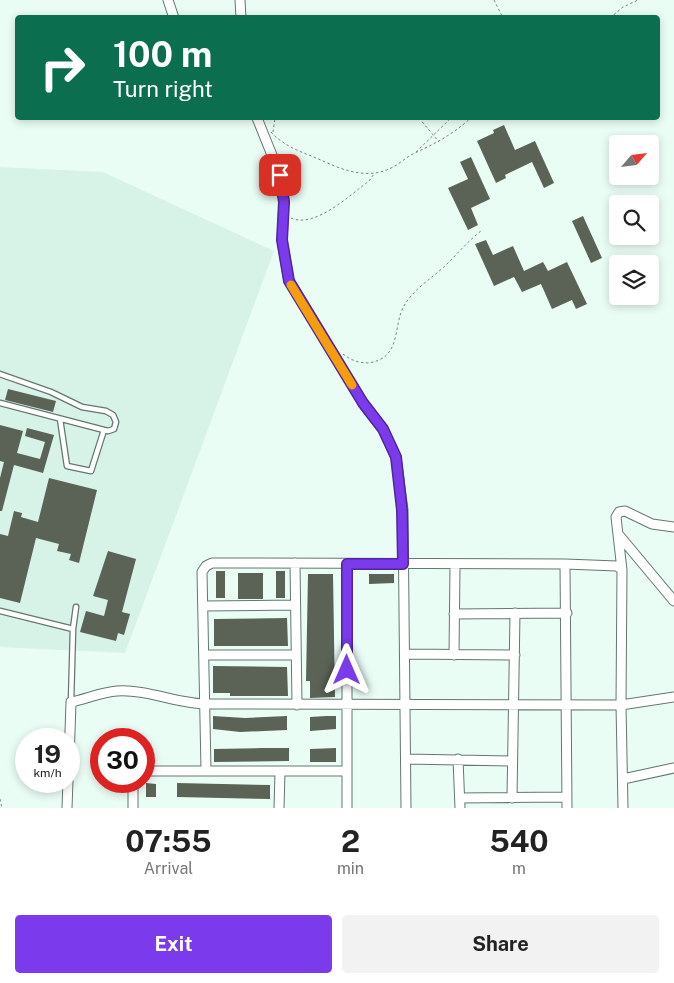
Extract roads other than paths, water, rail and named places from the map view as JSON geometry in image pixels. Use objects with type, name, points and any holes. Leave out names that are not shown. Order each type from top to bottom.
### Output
[{"type":"street","points":[[168,0],[173,15]]},
{"type":"street","points":[[240,0],[241,15]]},
{"type":"street","points":[[258,120],[280,175],[284,202],[282,240],[289,281],[363,403],[383,429],[396,457],[402,510],[406,654],[406,808]]},
{"type":"street","points":[[623,808],[624,779],[621,705],[622,570],[616,517],[619,512],[625,511],[652,524],[674,528]]},
{"type":"street","points":[[618,534],[674,601]]},
{"type":"street","points":[[206,770],[202,572],[206,566],[212,563],[565,564],[617,566],[622,570]]},
{"type":"street","points":[[295,563],[294,605],[297,705]]},
{"type":"street","points":[[347,564],[347,808]]},
{"type":"street","points":[[565,564],[567,808]]},
{"type":"street","points":[[454,655],[455,565]]},
{"type":"street","points":[[204,606],[294,605]]},
{"type":"street","points":[[512,798],[514,613]]},
{"type":"street","points":[[454,614],[566,613]]},
{"type":"street","points":[[406,654],[515,655]]},
{"type":"street","points":[[205,656],[295,655]]},
{"type":"street","points":[[70,728],[71,702],[116,691],[137,692],[184,703],[297,705],[621,705],[674,697]]},
{"type":"street","points":[[406,759],[512,760]]},
{"type":"street","points":[[458,760],[460,808]]},
{"type":"street","points":[[624,779],[674,768]]},
{"type":"street","points":[[155,771],[280,772],[346,770]]},
{"type":"street","points":[[279,808],[280,772]]},
{"type":"street","points":[[67,808],[68,793]]},
{"type":"street","points":[[133,793],[133,808]]},
{"type":"street","points":[[460,798],[567,797]]},
{"type":"lane","points":[[0,374],[51,392],[82,407],[106,411],[114,415],[116,422],[114,429],[108,431],[0,403]]},
{"type":"lane","points":[[60,419],[67,466],[92,471],[104,430]]},
{"type":"lane","points":[[71,702],[73,629],[76,607]]},
{"type":"lane","points":[[0,612],[73,629]]}]
